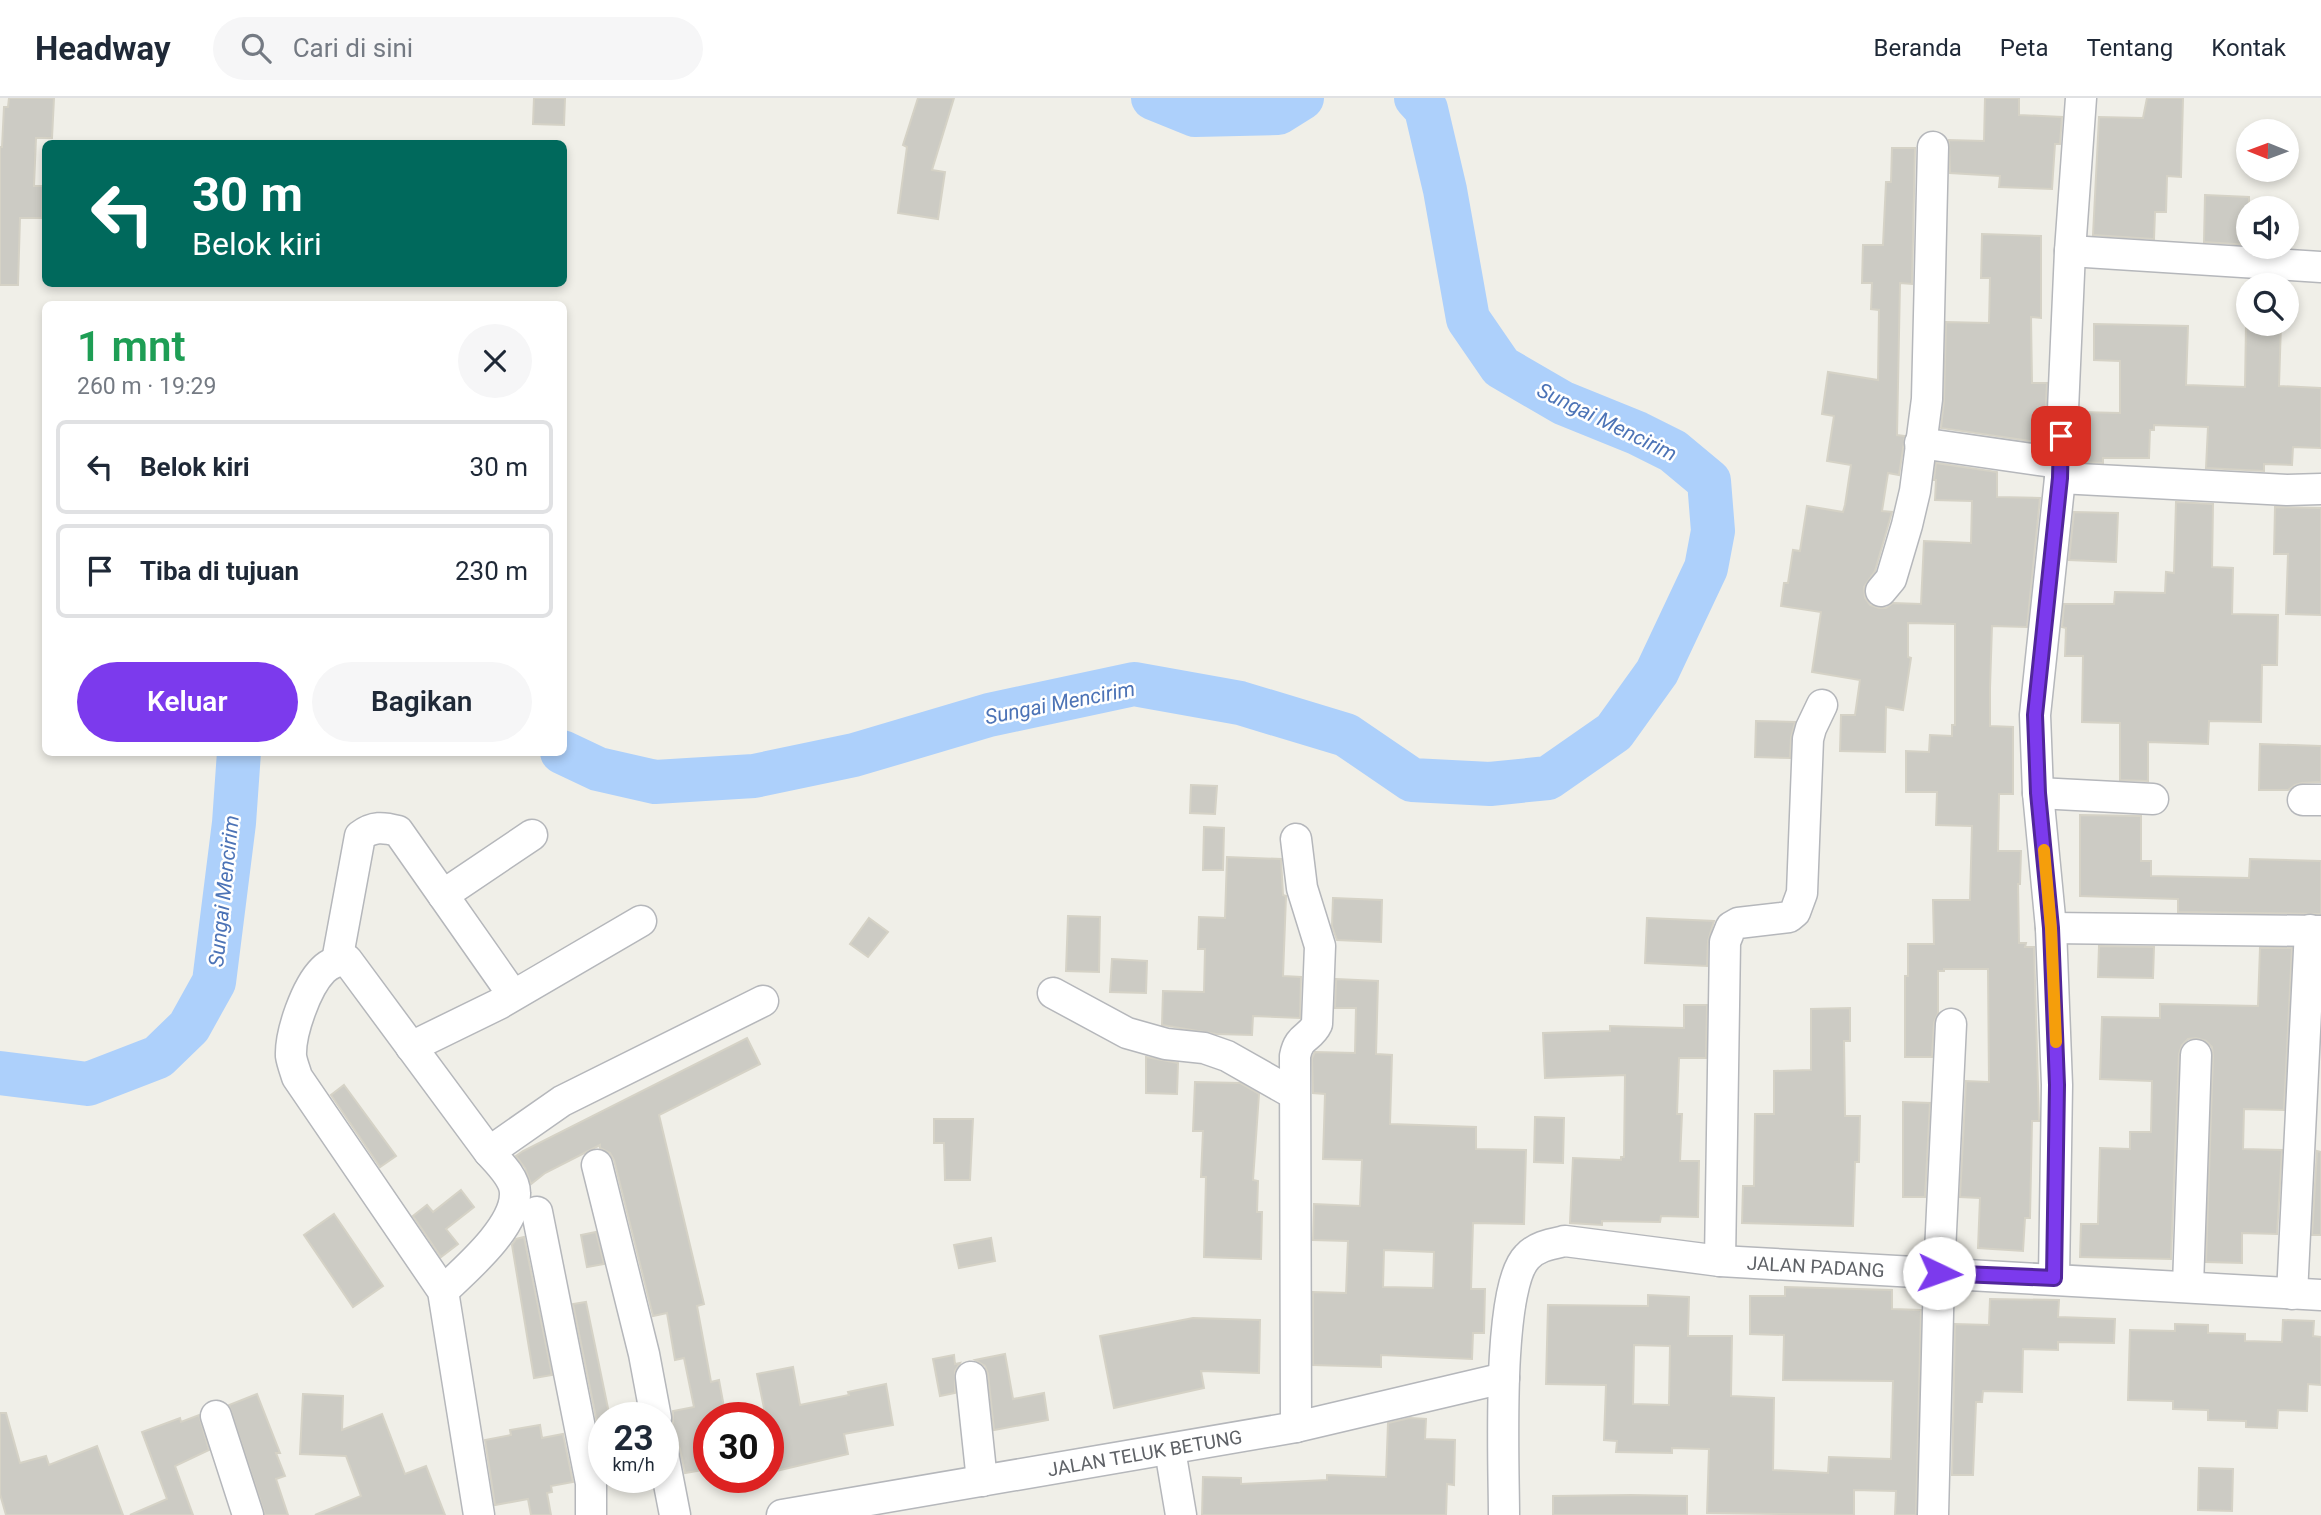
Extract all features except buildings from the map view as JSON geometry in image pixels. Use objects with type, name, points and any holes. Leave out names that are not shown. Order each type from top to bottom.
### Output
[{"type":"street","points":[[2054,1278],[2057,1085],[2051,928],[2038,793],[2035,715],[2060,470],[2070,251],[2081,98]]},
{"type":"street","points":[[1881,592],[1891,579],[1907,525],[1927,399],[1933,147]]},
{"type":"street","points":[[2070,251],[2321,267]]},
{"type":"street","points":[[1920,443],[2060,470],[2287,490],[2321,489]]},
{"type":"street","points":[[1720,1261],[1725,942],[1731,927],[1738,923],[1789,917],[1799,904],[1803,881],[1808,739],[1822,705]]},
{"type":"street","points":[[2038,793],[2153,799]]},
{"type":"street","points":[[337,961],[360,836],[368,830],[386,828],[398,831],[513,995]]},
{"type":"street","points":[[443,895],[532,835]]},
{"type":"street","points":[[1296,839],[1299,875],[1318,936],[1320,957],[1317,1024],[1296,1048],[1296,1427]]},
{"type":"street","points":[[411,1047],[513,995],[642,921]]},
{"type":"street","points":[[2051,928],[2315,931],[2291,1294]]},
{"type":"street","points":[[443,1292],[470,1266],[505,1225],[516,1191],[505,1170],[347,960],[337,961],[322,971],[303,1005],[291,1057],[297,1077],[443,1292],[479,1515]]},
{"type":"street","points":[[1053,993],[1127,1033],[1166,1044],[1204,1048],[1227,1056],[1294,1094]]},
{"type":"street","points":[[489,1152],[562,1101],[763,1001]]},
{"type":"street","points":[[1933,1515],[1939,1273],[1951,1024]]},
{"type":"street","points":[[2188,1286],[2196,1055]]},
{"type":"street","points":[[597,1165],[644,1354],[653,1402]]},
{"type":"street","points":[[537,1212],[591,1483],[591,1515]]},
{"type":"street","name":"JALAN PADANG","points":[[1504,1515],[1504,1378],[1511,1293],[1516,1272],[1527,1257],[1542,1247],[1565,1241],[1720,1261],[2321,1295]]},
{"type":"street","points":[[971,1377],[982,1481]]},
{"type":"street","name":"JALAN TELUK BETUNG","points":[[782,1515],[923,1503],[982,1481],[1296,1427],[1504,1378]]},
{"type":"street","points":[[216,1416],[248,1515]]},
{"type":"street","points":[[1170,1450],[1181,1515]]},
{"type":"street","points":[[671,1493],[676,1515]]},
{"type":"waterway","name":"Sungai Mencirim","points":[[1153,98],[1195,115],[1278,113],[1302,98]]},
{"type":"waterway","name":"Sungai Mencirim","points":[[567,754],[598,769],[655,782],[754,776],[854,755],[989,715],[1134,684],[1240,703],[1346,735],[1412,780],[1490,784],[1548,778],[1614,732],[1657,672],[1706,568],[1713,531],[1709,481],[1673,451],[1563,403],[1501,367],[1468,319],[1445,190],[1426,109],[1416,98]]},
{"type":"waterway","name":"Sungai Mencirim","points":[[0,1073],[88,1084],[158,1057],[189,1027],[214,982],[234,823],[239,756]]},
{"type":"slow traffic","points":[[2044,850],[2051,928],[2056,1042]]},
{"type":"route","points":[[1939,1273],[2054,1278],[2057,1085],[2051,928],[2038,793],[2035,715],[2060,478],[2061,436]]}]
